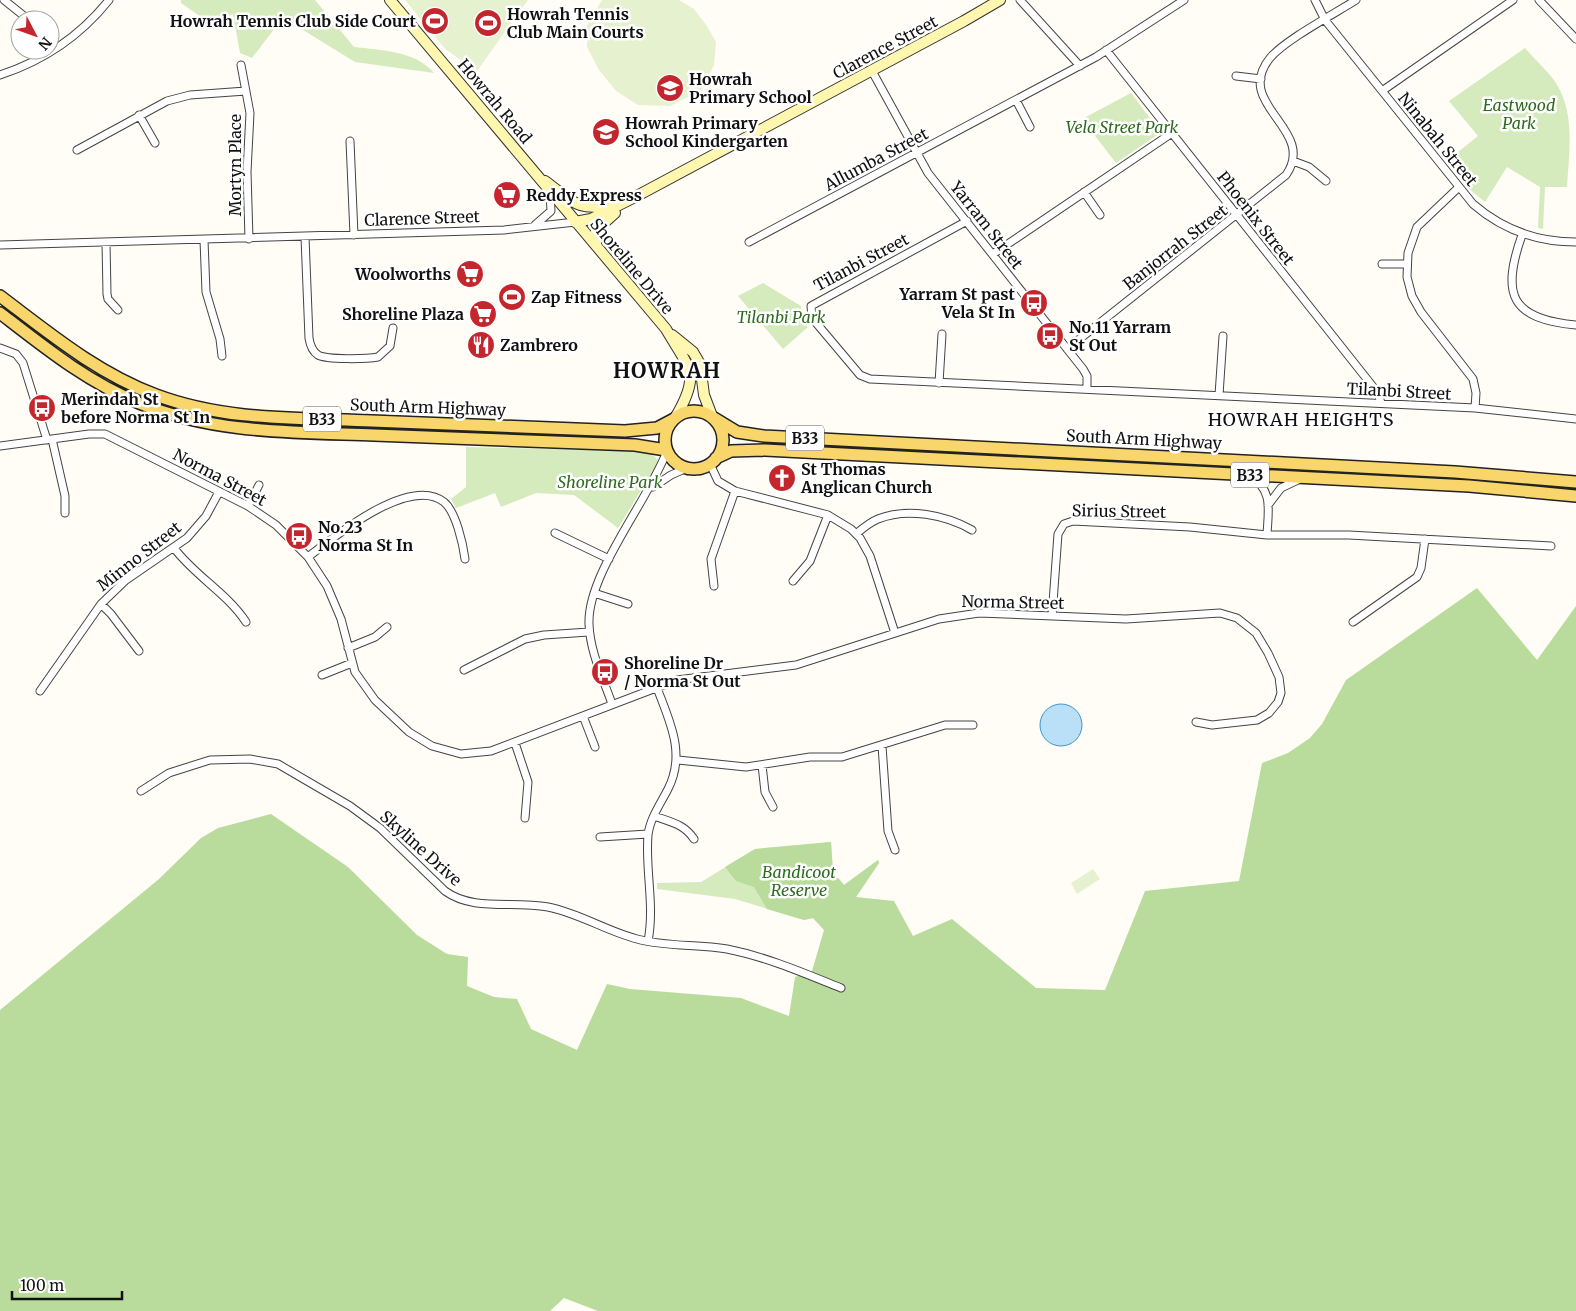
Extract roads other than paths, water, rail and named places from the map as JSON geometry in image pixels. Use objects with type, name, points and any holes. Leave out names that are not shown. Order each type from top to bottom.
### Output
[{"type":"main road","name":"Howrah Road","points":[[390,0],[575,222]]},
{"type":"main road","name":"Clarence Street","points":[[575,222],[591,219],[633,198],[1000,0]]},
{"type":"main road","points":[[536,174],[583,207],[597,208],[633,198]]},
{"type":"main road","points":[[596,246],[597,228],[633,198]]},
{"type":"main road","name":"Shoreline Drive","points":[[575,222],[666,329],[686,360],[690,373],[689,394],[675,418]]},
{"type":"main road","name":"South Arm Highway","points":[[0,296],[65,345],[109,373],[157,396],[214,411],[272,417],[626,431],[657,428],[675,418]]},
{"type":"main road","name":"South Arm Highway","points":[[0,313],[60,358],[104,386],[153,408],[204,423],[266,430],[618,444],[667,450]]},
{"type":"main road","name":"Shoreline Drive","points":[[666,329],[688,347],[697,359],[702,372],[704,395],[713,417]]},
{"type":"main road","name":"B33","points":[[675,418],[686,411],[695,410],[713,417]]},
{"type":"main road","points":[[713,417],[722,439],[713,461]]},
{"type":"main road","name":"South Arm Highway","points":[[713,417],[737,432],[764,436],[1438,471],[1576,482]]},
{"type":"main road","points":[[675,418],[666,437],[667,450],[674,461],[688,468]]},
{"type":"main road","name":"South Arm Highway","points":[[713,461],[731,451],[765,450],[1469,486],[1576,496]]},
{"type":"main road","name":"B33","points":[[688,468],[698,469],[713,461]]},
{"type":"street","points":[[4,0],[16,10]]},
{"type":"street","points":[[60,42],[84,28],[109,0]]},
{"type":"street","points":[[1020,0],[1080,66]]},
{"type":"street","name":"Allumba Street","points":[[750,242],[1080,66],[1184,0]]},
{"type":"street","name":"Ninabah Street","points":[[1315,0],[1326,20],[1458,188],[1490,218],[1522,235],[1556,242],[1576,242]]},
{"type":"street","points":[[1326,182],[1309,168],[1293,161],[1291,139],[1264,101],[1261,79],[1266,64],[1277,52],[1356,0]]},
{"type":"street","points":[[1382,91],[1513,0]]},
{"type":"street","points":[[1539,0],[1576,38]]},
{"type":"street","name":"Phoenix Street","points":[[1106,50],[1378,394],[1381,404]]},
{"type":"street","points":[[0,74],[26,60]]},
{"type":"street","name":"Mortyn Place","points":[[241,65],[250,122],[247,172],[249,239]]},
{"type":"street","name":"Yarram Street","points":[[872,70],[928,173],[1086,374],[1087,389]]},
{"type":"street","points":[[1236,76],[1261,79]]},
{"type":"street","name":"Mortyn Place","points":[[77,150],[139,115],[178,97],[246,91]]},
{"type":"street","points":[[1016,100],[1030,127]]},
{"type":"street","points":[[139,115],[155,143]]},
{"type":"street","points":[[993,254],[1172,133]]},
{"type":"street","points":[[350,141],[354,235]]},
{"type":"street","name":"Banjorrah Street","points":[[1067,349],[1286,175],[1293,161]]},
{"type":"street","points":[[1458,188],[1418,227],[1410,244],[1406,264],[1409,288],[1416,305],[1473,379],[1476,393],[1474,408]]},
{"type":"street","points":[[1084,192],[1100,215]]},
{"type":"street","points":[[533,226],[550,213],[552,207],[550,193]]},
{"type":"street","name":"Tilanbi Street","points":[[966,221],[811,306],[812,318],[860,375],[870,379],[939,383],[1474,408],[1576,419]]},
{"type":"street","name":"Clarence Street","points":[[0,245],[504,230],[575,222]]},
{"type":"street","points":[[1522,235],[1511,274],[1516,298],[1526,311],[1542,320],[1576,325]]},
{"type":"street","points":[[306,237],[309,338],[310,344],[316,353],[326,357],[378,357],[390,346],[393,328]]},
{"type":"street","points":[[204,240],[206,292],[220,339],[222,356]]},
{"type":"street","points":[[106,242],[107,294],[108,299],[118,310]]},
{"type":"street","points":[[1382,264],[1406,264]]},
{"type":"street","points":[[939,383],[942,334]]},
{"type":"street","points":[[1219,395],[1223,336]]},
{"type":"street","points":[[0,348],[16,354],[23,363],[49,440],[65,496],[65,514]]},
{"type":"street","name":"Norma Street","points":[[0,446],[89,434],[105,434],[248,506],[276,525],[308,557],[333,598],[352,663],[362,683],[375,700],[409,732],[426,743],[450,753],[470,754],[491,751],[612,704],[692,677],[796,665],[939,619],[966,613],[1126,619],[1220,614],[1237,618],[1244,622],[1262,642],[1279,677],[1281,693],[1278,702],[1270,713],[1257,720],[1212,725],[1196,722]]},
{"type":"street","points":[[612,704],[596,661],[589,632],[589,608],[610,559],[647,492],[667,450]]},
{"type":"street","points":[[713,461],[718,481],[735,491],[828,515],[856,534],[870,556],[895,633]]},
{"type":"street","points":[[647,492],[659,481],[688,468]]},
{"type":"street","points":[[1247,475],[1263,486],[1268,505],[1267,536]]},
{"type":"street","points":[[1268,505],[1281,488],[1304,478]]},
{"type":"street","points":[[248,506],[259,485]]},
{"type":"street","points":[[714,586],[711,560],[735,491]]},
{"type":"street","name":"Minno Street","points":[[40,691],[100,604],[126,580],[174,548],[201,523],[219,492]]},
{"type":"street","points":[[308,557],[354,522],[416,495],[435,497],[448,506],[463,542],[465,559]]},
{"type":"street","points":[[856,534],[878,519],[903,514],[948,518],[972,530]]},
{"type":"street","points":[[793,581],[810,561],[828,515]]},
{"type":"street","name":"Sirius Street","points":[[1052,616],[1057,540],[1060,528],[1068,522],[1176,526],[1267,536],[1349,535],[1551,546]]},
{"type":"street","points":[[555,533],[610,559]]},
{"type":"street","points":[[1353,622],[1417,577],[1421,568],[1425,539]]},
{"type":"street","points":[[174,548],[181,558],[236,606],[246,622]]},
{"type":"street","points":[[594,593],[628,604]]},
{"type":"street","points":[[100,604],[111,614],[139,651]]},
{"type":"street","points":[[348,648],[375,637],[387,628]]},
{"type":"street","points":[[464,670],[525,639],[544,635],[589,632]]},
{"type":"street","points":[[322,675],[352,663]]},
{"type":"street","points":[[648,941],[651,895],[648,834],[654,816],[670,787],[678,760],[675,738],[657,688]]},
{"type":"street","points":[[583,716],[595,748]]},
{"type":"street","points":[[678,760],[732,766],[762,765],[810,757],[842,757],[945,725],[973,725]]},
{"type":"street","points":[[515,743],[528,782],[525,818]]},
{"type":"street","points":[[882,746],[888,831],[895,850]]},
{"type":"street","name":"Skyline Drive","points":[[141,791],[169,773],[210,760],[250,759],[278,764],[350,806],[380,828],[438,884],[458,899],[478,904],[516,903],[546,907],[582,918],[631,937],[648,941],[738,952],[785,965],[841,988]]},
{"type":"street","points":[[762,765],[765,792],[773,807]]},
{"type":"street","points":[[654,816],[684,827],[694,839]]},
{"type":"street","points":[[600,837],[648,834]]},
{"type":"water","points":[[1065,704],[1073,707],[1079,713],[1082,725],[1079,737],[1073,743],[1057,746],[1049,743],[1043,737],[1040,721],[1043,713],[1049,707]]},
{"type":"place","name":"Howrah Tennis Club Side Court","points":[[435,21]]},
{"type":"place","name":"Howrah Tennis Club Main Courts","points":[[488,23]]},
{"type":"place","name":"Howrah Primary School","points":[[670,88]]},
{"type":"place","name":"Howrah Primary School Kindergarten","points":[[606,132]]},
{"type":"place","name":"Reddy Express","points":[[507,195]]},
{"type":"place","name":"Woolworths","points":[[470,274]]},
{"type":"place","name":"Zap Fitness","points":[[512,297]]},
{"type":"place","name":"Yarram St past Vela St In","points":[[1034,303]]},
{"type":"place","name":"Shoreline Plaza","points":[[483,314]]},
{"type":"place","name":"No.11 Yarram St Out","points":[[1050,336]]},
{"type":"place","name":"Zambrero","points":[[481,345]]},
{"type":"place","name":"Merindah St before Norma St In","points":[[42,408]]},
{"type":"place","name":"St Thomas Anglican Church","points":[[782,478]]},
{"type":"place","name":"No.23 Norma St In","points":[[299,536]]},
{"type":"place","name":"Shoreline Dr / Norma St Out","points":[[605,672]]},
{"type":"district","name":"HOWRAH","points":[[667,370]]},
{"type":"district","name":"HOWRAH HEIGHTS","points":[[1301,419]]},
{"type":"park label","name":"Eastwood Park","points":[[1519,114]]},
{"type":"park label","name":"Vela Street Park","points":[[1122,127]]},
{"type":"park label","name":"Tilanbi Park","points":[[781,317]]},
{"type":"park label","name":"Shoreline Park","points":[[610,482]]},
{"type":"park label","name":"Bandicoot Reserve","points":[[799,881]]}]
